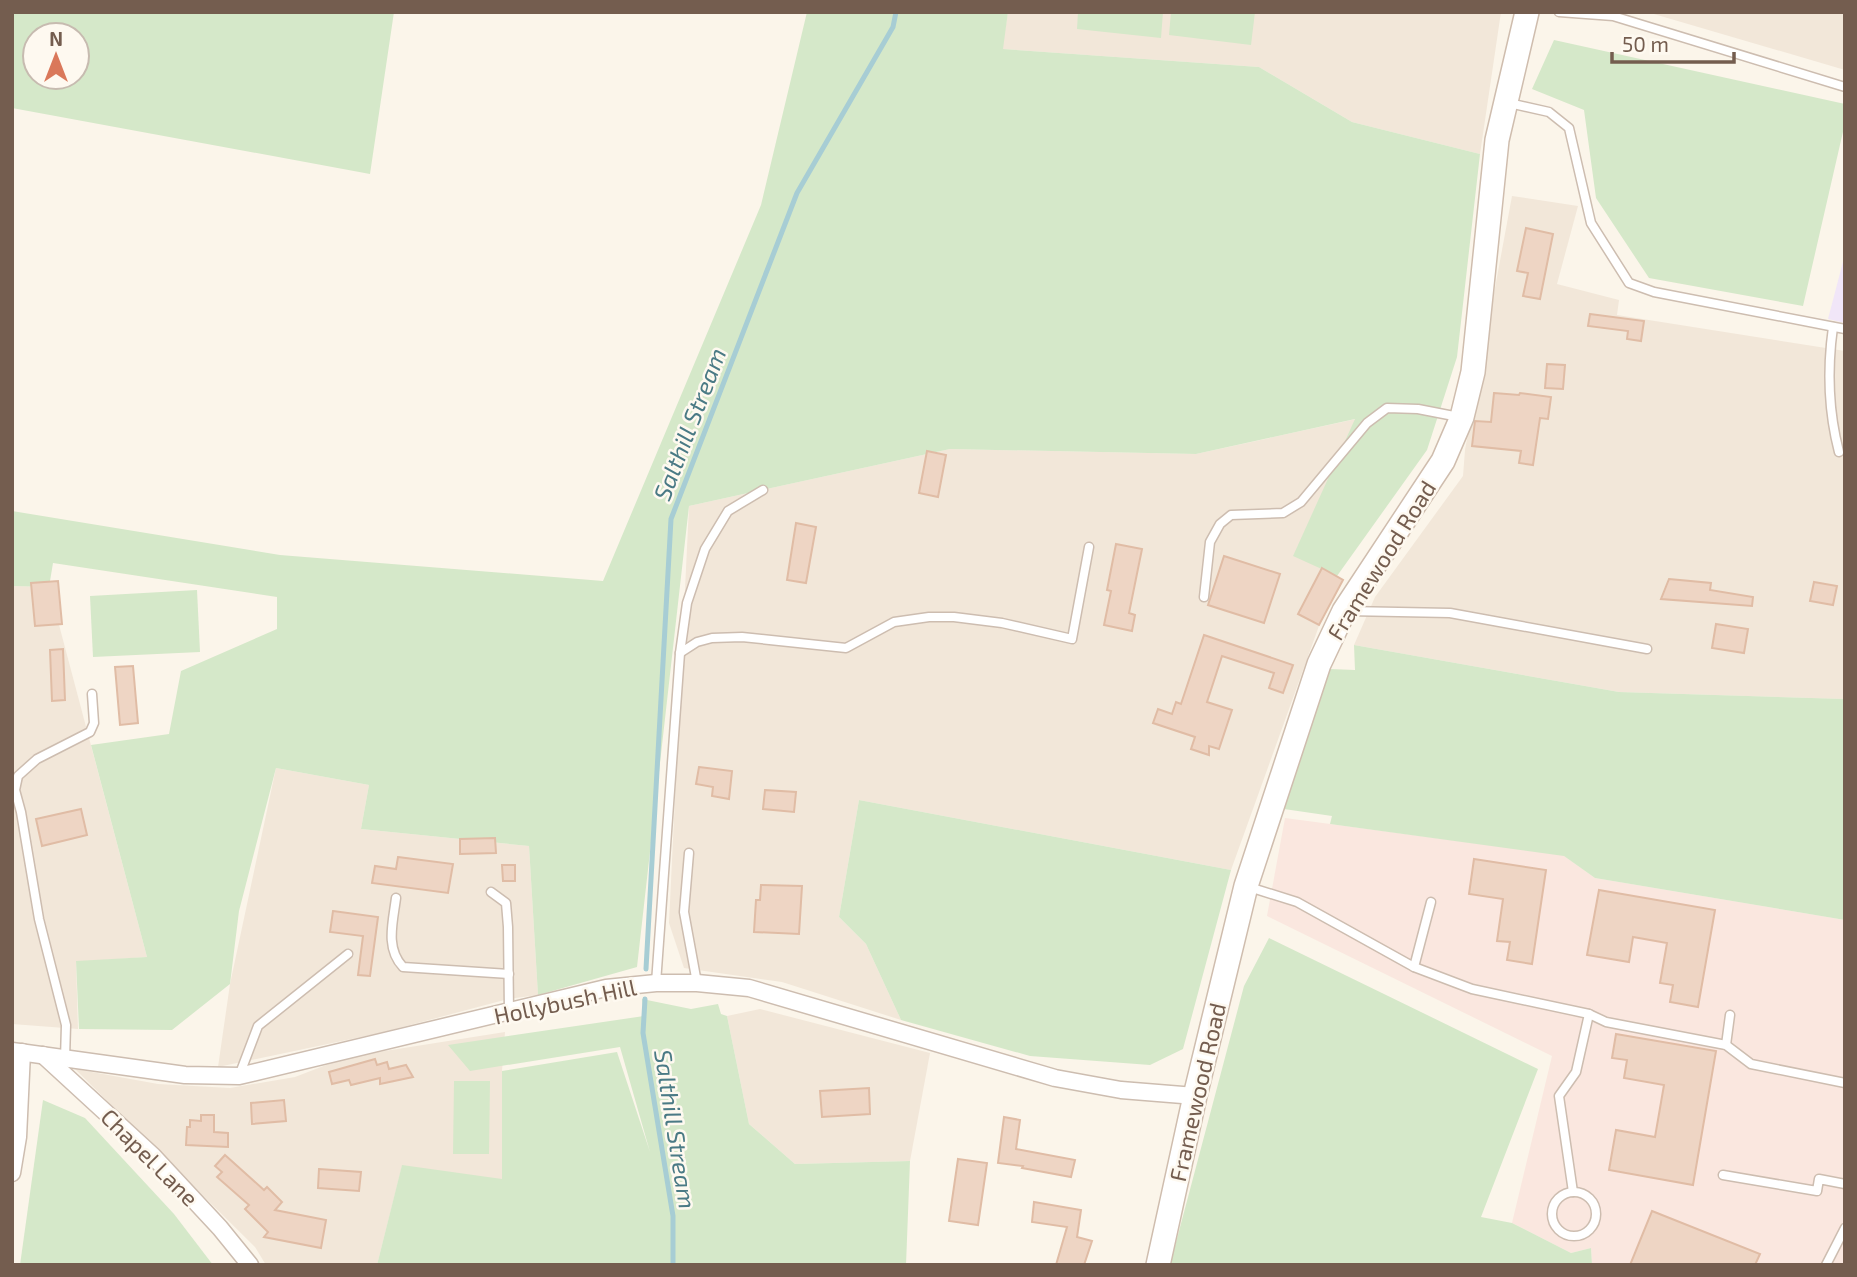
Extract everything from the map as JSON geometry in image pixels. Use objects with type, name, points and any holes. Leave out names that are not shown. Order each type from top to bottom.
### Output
[{"type":"street","name":"Framewood Road","points":[[1158,1265],[1195,1096],[1247,886],[1319,664],[1345,611],[1443,461],[1462,417],[1473,372],[1497,140],[1527,12]]},
{"type":"street","name":"Hollybush Hill","points":[[17,1051],[185,1075],[239,1076],[606,988],[656,982],[697,983],[749,989],[1055,1078],[1121,1090],[1195,1096]]},
{"type":"street","points":[[12,1174],[18,1137],[17,1051]]},
{"type":"street","name":"Chapel Lane","points":[[43,1055],[153,1156],[220,1228],[250,1265]]},
{"type":"lane","points":[[1559,12],[1613,16],[1845,87]]},
{"type":"lane","points":[[1506,103],[1549,112],[1569,128],[1591,223],[1629,283],[1654,292],[1845,329]]},
{"type":"lane","points":[[1833,327],[1829,356],[1829,394],[1831,422],[1839,452]]},
{"type":"lane","points":[[1204,597],[1210,542],[1220,524],[1231,515],[1283,513],[1301,502],[1367,423],[1387,408],[1418,409],[1462,417]]},
{"type":"lane","points":[[656,982],[680,653],[687,603],[705,549],[728,511],[763,490]]},
{"type":"lane","points":[[680,653],[697,642],[712,638],[742,637],[846,648],[894,622],[929,617],[1002,623],[1072,639],[1089,547]]},
{"type":"lane","points":[[1345,611],[1450,613],[1647,649]]},
{"type":"lane","points":[[65,1059],[66,1025],[39,919],[15,790],[18,776],[37,759],[90,732],[94,723],[92,694]]},
{"type":"lane","points":[[689,853],[684,912],[697,983]]},
{"type":"lane","points":[[1247,886],[1297,902],[1414,967],[1472,989],[1589,1014],[1606,1022],[1726,1045],[1751,1064],[1845,1083]]},
{"type":"lane","points":[[491,892],[506,903],[509,1013]]},
{"type":"lane","points":[[396,898],[391,931],[392,948],[395,958],[403,967],[509,974]]},
{"type":"lane","points":[[1414,967],[1431,902]]},
{"type":"lane","points":[[239,1076],[258,1026],[348,954]]},
{"type":"lane","points":[[1573,1192],[1559,1096],[1576,1072],[1589,1014]]},
{"type":"lane","points":[[1726,1045],[1730,1015]]},
{"type":"lane","points":[[1723,1175],[1817,1191],[1819,1179],[1845,1184]]},
{"type":"lane","points":[[1573,1192],[1587,1196],[1592,1201],[1596,1215],[1586,1233],[1572,1236],[1559,1231],[1554,1225],[1552,1211],[1559,1197],[1573,1192]]},
{"type":"lane","points":[[1826,1265],[1845,1228]]},
{"type":"shaded area","points":[[1008,12],[1501,12],[1480,154],[1352,122],[1259,67],[1002,49]]},
{"type":"shaded area","points":[[1647,12],[1845,12],[1845,70]]},
{"type":"shaded area","points":[[1512,196],[1578,206],[1557,284],[1619,300],[1617,315],[1845,351],[1845,699],[1619,692],[1354,645],[1375,597],[1463,476],[1465,450]]},
{"type":"shaded area","points":[[1845,254],[1845,323],[1828,319]]},
{"type":"shaded area","points":[[1356,419],[1294,555],[1337,576],[1231,870],[859,800],[839,917],[866,944],[901,1020],[782,982],[684,968],[669,923],[689,506],[950,449],[1196,454]]},
{"type":"shaded area","points":[[12,586],[49,587],[147,957],[76,962],[78,1029],[12,1024]]},
{"type":"shaded area","points":[[276,768],[369,785],[361,829],[529,846],[538,995],[508,999],[380,1033],[218,1067],[230,984]]},
{"type":"shaded area","points":[[1285,818],[1563,855],[1595,878],[1845,920],[1845,1265],[1592,1265],[1591,1248],[1571,1253],[1512,1223],[1552,1056],[1267,916]]},
{"type":"shaded area","points":[[760,1009],[930,1053],[910,1161],[795,1164],[749,1124],[727,1016]]},
{"type":"shaded area","points":[[505,1032],[502,1071],[502,1180],[402,1166],[377,1265],[266,1265],[255,1247],[75,1069],[158,1084],[230,1088],[295,1077],[347,1057]]},
{"type":"green space","points":[[12,12],[394,12],[370,174],[12,108]]},
{"type":"green space","points":[[807,12],[1008,12],[1003,49],[1259,67],[1352,122],[1480,154],[1457,357],[1427,450],[1337,576],[1293,556],[1355,419],[1196,454],[950,449],[689,506],[637,967],[538,995],[529,846],[361,829],[369,785],[276,768],[239,911],[230,984],[172,1030],[79,1029],[76,961],[147,957],[91,745],[169,734],[181,671],[277,629],[277,597],[53,563],[49,587],[12,586],[12,511],[280,555],[603,581],[761,205]]},
{"type":"green space","points":[[1078,12],[1163,12],[1161,38],[1077,29]]},
{"type":"green space","points":[[1171,12],[1255,12],[1251,45],[1169,35]]},
{"type":"green space","points":[[1554,40],[1845,104],[1845,123],[1803,306],[1649,278],[1596,198],[1584,110],[1532,89]]},
{"type":"green space","points":[[197,590],[200,652],[93,657],[90,596]]},
{"type":"green space","points":[[1354,645],[1619,692],[1845,699],[1845,920],[1595,878],[1564,856],[1330,824],[1332,816],[1284,809],[1330,669],[1355,670]]},
{"type":"green space","points":[[859,800],[1231,870],[1183,1049],[1150,1065],[1030,1056],[901,1020],[866,944],[839,917]]},
{"type":"green space","points":[[1269,938],[1538,1069],[1481,1217],[1512,1223],[1571,1253],[1591,1248],[1592,1265],[1170,1265],[1244,986]]},
{"type":"green space","points":[[642,999],[691,1009],[718,1004],[721,1014],[727,1016],[749,1124],[795,1164],[910,1161],[906,1265],[377,1265],[402,1165],[502,1179],[502,1071],[617,1052],[650,1152],[620,1047],[470,1071],[448,1045],[644,1016]]},
{"type":"green space","points":[[454,1081],[490,1081],[489,1154],[453,1154]]},
{"type":"green space","points":[[43,1100],[85,1118],[174,1214],[213,1265],[20,1265]]},
{"type":"building","points":[[1526,228],[1553,234],[1540,299],[1523,296],[1528,273],[1517,271]]},
{"type":"building","points":[[1590,314],[1644,321],[1641,341],[1627,339],[1628,331],[1588,326]]},
{"type":"building","points":[[1547,364],[1565,365],[1563,389],[1545,388]]},
{"type":"building","points":[[1494,393],[1551,397],[1548,419],[1540,418],[1533,465],[1519,463],[1521,451],[1472,446],[1475,421],[1491,422]]},
{"type":"building","points":[[927,451],[946,455],[938,497],[919,493]]},
{"type":"building","points":[[796,523],[816,527],[806,583],[787,580]]},
{"type":"building","points":[[1116,544],[1142,549],[1129,613],[1135,615],[1132,631],[1104,625],[1111,591],[1107,590]]},
{"type":"building","points":[[1224,556],[1280,574],[1264,623],[1208,605]]},
{"type":"building","points":[[1322,568],[1343,580],[1319,625],[1298,614]]},
{"type":"building","points":[[1669,579],[1711,583],[1710,590],[1753,597],[1752,606],[1661,599]]},
{"type":"building","points":[[58,581],[62,624],[35,626],[31,583]]},
{"type":"building","points":[[1814,582],[1837,586],[1833,605],[1810,601]]},
{"type":"building","points":[[1716,624],[1748,629],[1744,653],[1712,648]]},
{"type":"building","points":[[1204,635],[1293,665],[1283,693],[1269,688],[1274,673],[1222,656],[1207,702],[1232,710],[1219,749],[1209,746],[1209,755],[1191,749],[1195,737],[1153,723],[1158,709],[1172,714],[1176,702],[1181,704]]},
{"type":"building","points":[[63,649],[65,700],[52,701],[50,650]]},
{"type":"building","points":[[133,666],[138,723],[120,725],[115,667]]},
{"type":"building","points":[[699,767],[732,771],[729,799],[712,796],[713,787],[696,784]]},
{"type":"building","points":[[765,790],[796,792],[794,812],[763,809]]},
{"type":"building","points":[[81,809],[87,835],[42,846],[36,819]]},
{"type":"building","points":[[495,838],[496,853],[460,854],[460,839]]},
{"type":"building","points":[[398,857],[453,864],[448,893],[372,883],[375,866],[396,869]]},
{"type":"building","points":[[1474,859],[1546,870],[1532,964],[1507,960],[1510,942],[1497,941],[1503,899],[1469,894]]},
{"type":"building","points":[[502,865],[515,865],[515,881],[503,881]]},
{"type":"building","points":[[761,885],[802,886],[799,934],[754,932],[756,900],[760,900]]},
{"type":"building","points":[[1599,890],[1715,910],[1698,1007],[1670,1002],[1673,985],[1660,983],[1667,943],[1633,937],[1629,962],[1587,955]]},
{"type":"building","points":[[333,911],[378,917],[370,976],[358,975],[363,936],[330,932]]},
{"type":"building","points":[[1616,1034],[1716,1051],[1693,1185],[1609,1170],[1616,1130],[1655,1137],[1664,1085],[1624,1078],[1627,1060],[1612,1058]]},
{"type":"building","points":[[375,1059],[377,1065],[387,1062],[389,1069],[406,1065],[413,1077],[380,1084],[380,1078],[351,1085],[349,1080],[332,1084],[329,1072]]},
{"type":"building","points":[[869,1088],[870,1114],[822,1117],[820,1091]]},
{"type":"building","points":[[284,1100],[286,1121],[252,1124],[251,1103]]},
{"type":"building","points":[[201,1115],[214,1115],[214,1132],[228,1133],[228,1147],[186,1145],[190,1120],[201,1121]]},
{"type":"building","points":[[1004,1117],[1020,1120],[1016,1149],[1075,1160],[1071,1177],[998,1163]]},
{"type":"building","points":[[225,1155],[264,1190],[267,1187],[282,1202],[275,1210],[326,1220],[321,1248],[264,1237],[268,1232],[245,1209],[249,1205],[217,1177],[222,1172],[215,1166]]},
{"type":"building","points":[[958,1159],[987,1163],[978,1225],[949,1221]]},
{"type":"building","points":[[319,1169],[361,1172],[359,1191],[318,1188]]},
{"type":"building","points":[[1034,1202],[1081,1210],[1077,1237],[1092,1241],[1084,1265],[1056,1265],[1067,1227],[1032,1222]]},
{"type":"building","points":[[1652,1211],[1760,1254],[1755,1265],[1630,1265]]},
{"type":"waterway","name":"Salthill Stream","points":[[646,969],[671,519],[797,193],[893,27],[896,12]]},
{"type":"waterway","name":"Salthill Stream","points":[[645,999],[643,1033],[673,1216],[673,1265]]}]
